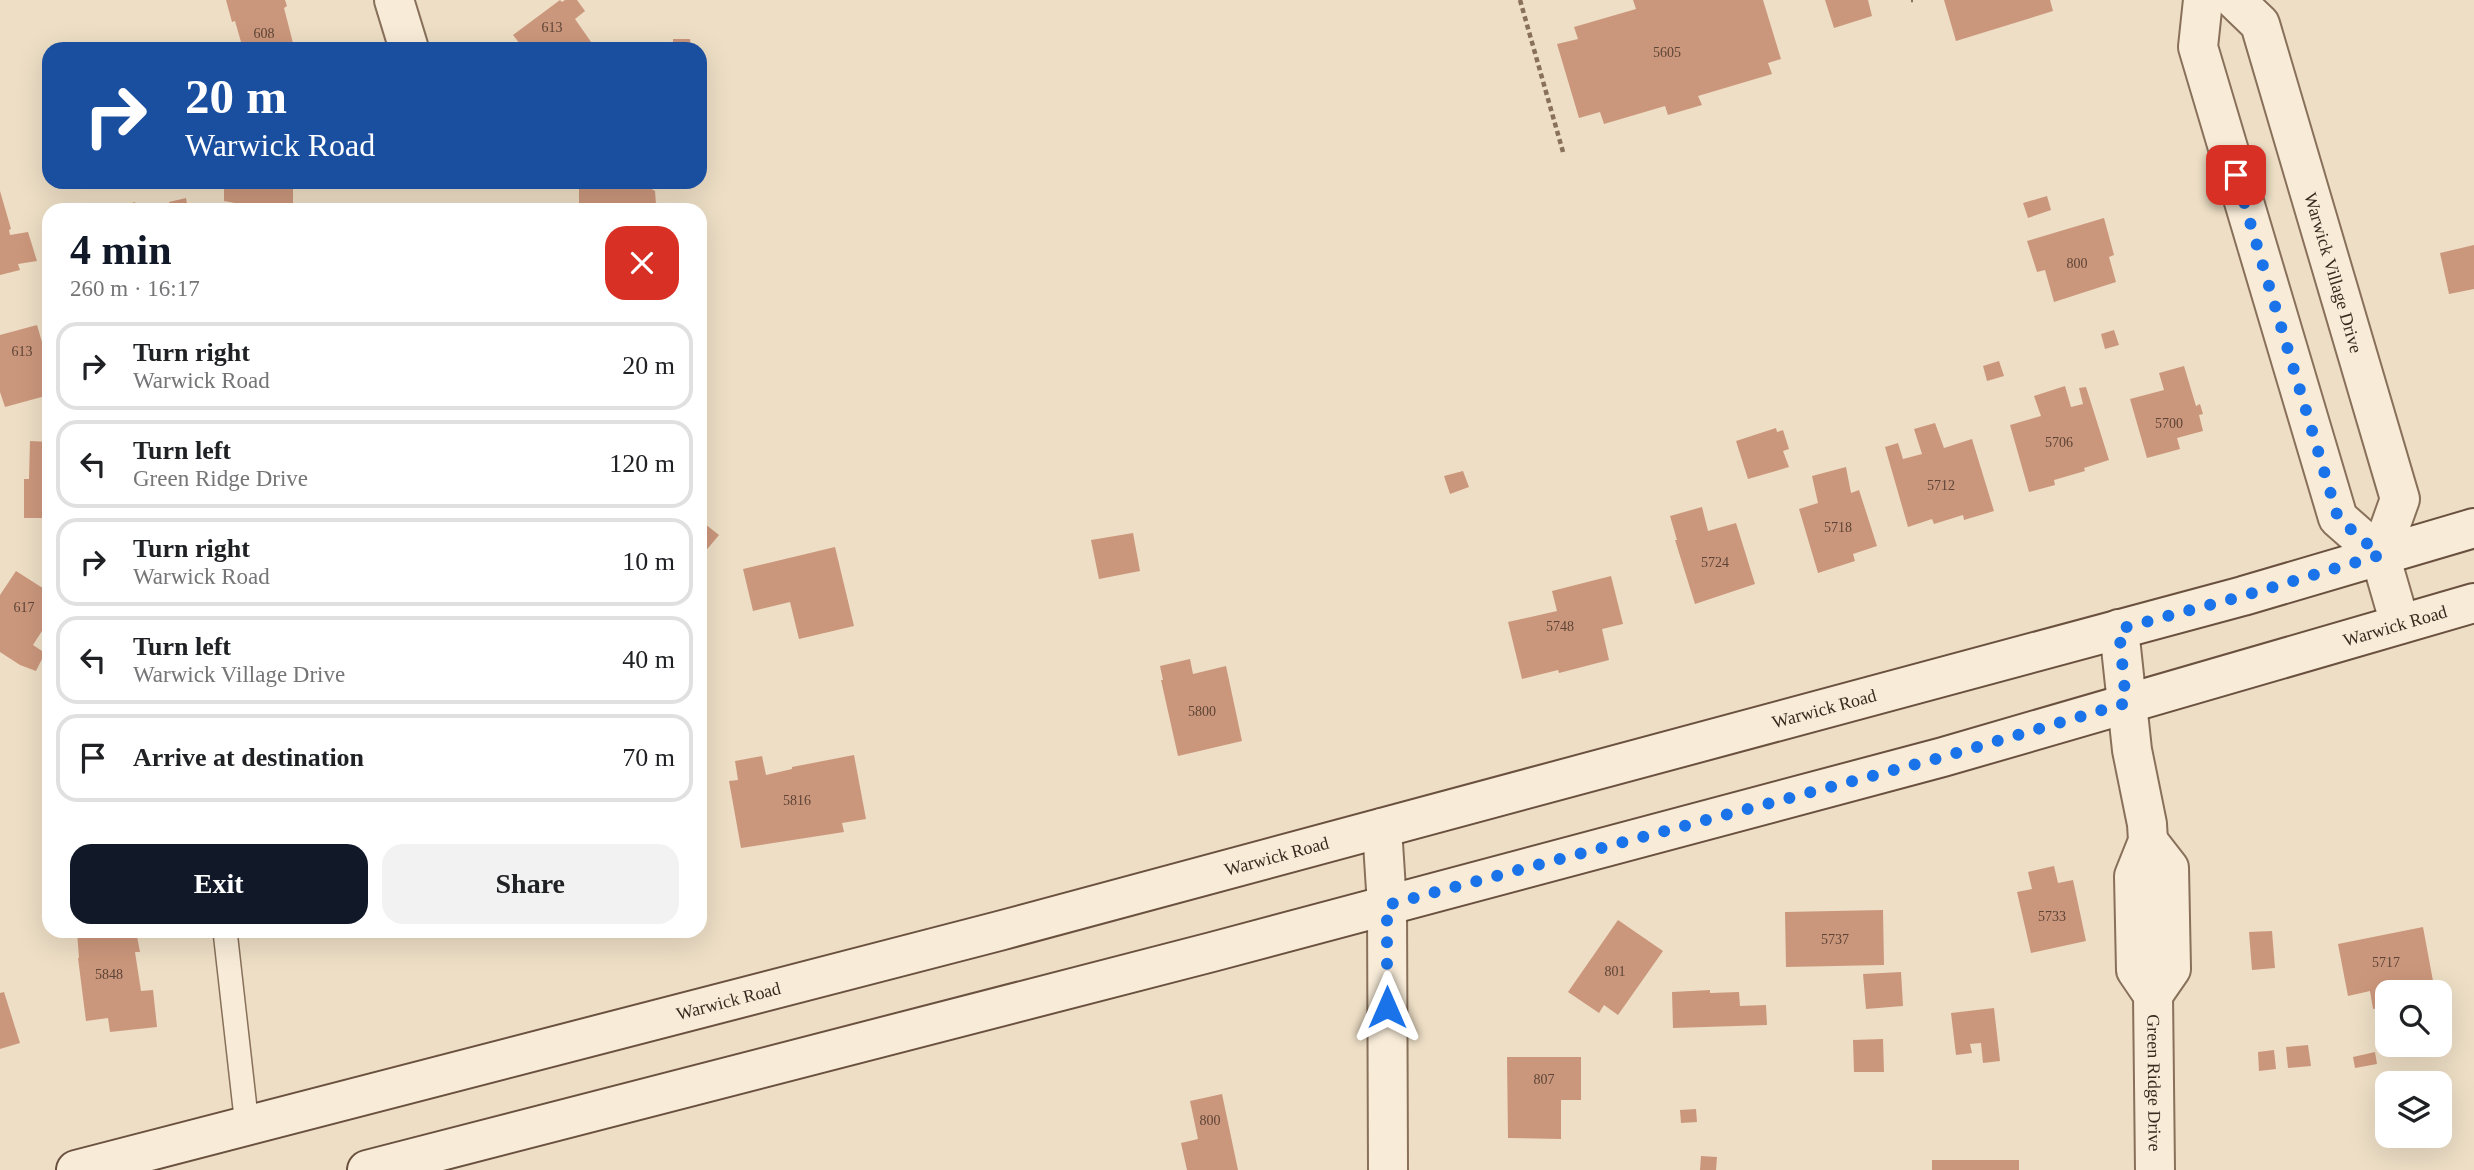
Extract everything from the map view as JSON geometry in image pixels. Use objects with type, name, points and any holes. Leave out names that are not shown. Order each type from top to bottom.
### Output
[{"type":"main road","points":[[394,0],[407,42]]},
{"type":"main road","points":[[2203,0],[2198,47],[2338,518],[2380,555],[2400,624]]},
{"type":"main road","name":"Warwick Village Drive","points":[[2235,0],[2260,24],[2400,499],[2380,555]]},
{"type":"main road","name":"Warwick Road","points":[[76,1170],[986,934],[1382,828],[2243,596],[2474,528]]},
{"type":"main road","name":"Warwick Road","points":[[368,1170],[1387,905],[1943,757],[2474,603]]},
{"type":"main road","name":"Green Ridge Drive","points":[[2119,629],[2126,703],[2148,841],[2134,876],[2136,970],[2153,995],[2155,1170]]},
{"type":"main road","points":[[1382,828],[1387,905],[1388,1170]]},
{"type":"lane","points":[[226,938],[247,1126]]},
{"type":"path","points":[[1520,0],[1563,152]]},
{"type":"building","points":[[226,0],[285,0],[287,6],[284,8],[293,42],[241,42],[235,21],[232,22]]},
{"type":"building","points":[[560,0],[577,0],[585,11],[575,19],[591,42],[518,42],[513,35]]},
{"type":"building","points":[[1633,0],[1763,0],[1781,59],[1768,63],[1772,74],[1698,96],[1702,105],[1668,115],[1665,106],[1604,124],[1600,112],[1579,118],[1557,44],[1578,39],[1574,27],[1636,9]]},
{"type":"building","points":[[1825,0],[1868,0],[1872,16],[1834,28]]},
{"type":"building","points":[[1944,0],[2050,0],[2053,11],[1956,41]]},
{"type":"building","points":[[673,39],[690,39],[690,42],[673,42]]},
{"type":"building","points":[[224,189],[293,189],[293,203],[224,201]]},
{"type":"building","points":[[579,189],[655,191],[656,203],[579,203]]},
{"type":"building","points":[[0,191],[11,229],[10,235],[28,232],[37,261],[18,264],[20,270],[0,275]]},
{"type":"building","points":[[2047,196],[2051,210],[2028,218],[2023,203]]},
{"type":"building","points":[[186,198],[187,203],[169,203]]},
{"type":"building","points":[[2104,218],[2114,255],[2109,257],[2116,282],[2054,302],[2045,270],[2037,272],[2027,241]]},
{"type":"building","points":[[2474,245],[2474,289],[2449,294],[2440,253]]},
{"type":"building","points":[[37,325],[42,342],[42,397],[5,407],[0,392],[0,335]]},
{"type":"building","points":[[2114,330],[2119,345],[2105,349],[2101,334]]},
{"type":"building","points":[[1999,361],[2004,376],[1987,381],[1983,366]]},
{"type":"building","points":[[2184,366],[2196,406],[2200,404],[2203,414],[2199,415],[2203,431],[2177,438],[2180,449],[2147,458],[2130,399],[2164,390],[2159,373]]},
{"type":"building","points":[[2065,386],[2071,407],[2083,404],[2079,388],[2086,387],[2109,460],[2084,468],[2085,471],[2054,480],[2055,485],[2029,492],[2010,425],[2041,416],[2034,396]]},
{"type":"building","points":[[1935,423],[1944,448],[1972,439],[1994,511],[1964,520],[1963,515],[1934,524],[1932,519],[1908,527],[1885,447],[1898,443],[1903,459],[1922,454],[1914,429]]},
{"type":"building","points":[[1776,428],[1777,432],[1783,430],[1789,449],[1783,451],[1789,467],[1748,479],[1736,441]]},
{"type":"building","points":[[30,441],[42,442],[42,518],[24,518],[24,479],[29,479]]},
{"type":"building","points":[[1846,467],[1851,493],[1859,490],[1877,546],[1853,554],[1855,561],[1818,573],[1799,509],[1818,503],[1812,476]]},
{"type":"building","points":[[1463,471],[1469,487],[1450,494],[1444,476]]},
{"type":"building","points":[[1702,507],[1708,531],[1736,523],[1755,584],[1695,604],[1670,516]]},
{"type":"building","points":[[707,526],[719,535],[707,549]]},
{"type":"building","points":[[1133,533],[1140,571],[1099,579],[1091,540]]},
{"type":"building","points":[[835,547],[854,626],[799,639],[790,602],[753,611],[743,569]]},
{"type":"building","points":[[16,571],[42,588],[42,631],[33,645],[42,651],[42,659],[36,671],[20,665],[0,652],[0,595]]},
{"type":"building","points":[[1611,576],[1623,624],[1602,629],[1609,660],[1522,679],[1508,622],[1557,611],[1552,591]]},
{"type":"building","points":[[1190,659],[1193,674],[1226,666],[1242,741],[1178,756],[1160,666]]},
{"type":"building","points":[[854,755],[866,819],[842,823],[844,832],[741,848],[729,781],[738,780],[735,761],[762,756],[766,775]]},
{"type":"building","points":[[2054,866],[2058,883],[2073,880],[2086,941],[2031,953],[2017,892],[2032,889],[2028,872]]},
{"type":"building","points":[[1883,910],[1884,965],[1786,967],[1785,912]]},
{"type":"building","points":[[1618,920],[1663,951],[1618,1015],[1604,1005],[1599,1013],[1568,992]]},
{"type":"building","points":[[2423,927],[2433,980],[2375,980],[2373,1009],[2370,991],[2348,996],[2338,944]]},
{"type":"building","points":[[2272,931],[2275,968],[2252,970],[2249,932]]},
{"type":"building","points":[[78,938],[137,938],[140,952],[135,952],[141,991],[153,990],[157,1027],[110,1032],[108,1018],[86,1021]]},
{"type":"building","points":[[1901,972],[1903,1006],[1866,1009],[1863,974]]},
{"type":"building","points":[[1710,990],[1710,993],[1739,992],[1740,1006],[1766,1005],[1767,1025],[1673,1028],[1672,992]]},
{"type":"building","points":[[4,992],[20,1043],[0,1049],[0,993]]},
{"type":"building","points":[[1994,1008],[2000,1061],[1983,1063],[1981,1043],[1970,1044],[1972,1053],[1956,1055],[1951,1013]]},
{"type":"building","points":[[1883,1039],[1884,1072],[1854,1072],[1853,1040]]},
{"type":"building","points":[[2308,1045],[2311,1066],[2288,1068],[2286,1047]]},
{"type":"building","points":[[2274,1050],[2276,1069],[2259,1071],[2258,1052]]},
{"type":"building","points":[[2375,1052],[2377,1064],[2355,1068],[2353,1057]]},
{"type":"building","points":[[1507,1057],[1581,1057],[1581,1100],[1561,1100],[1561,1139],[1508,1138]]},
{"type":"building","points":[[1222,1094],[1238,1170],[1187,1170],[1181,1143],[1198,1139],[1190,1101]]},
{"type":"building","points":[[1696,1109],[1697,1122],[1681,1123],[1680,1110]]},
{"type":"building","points":[[1701,1156],[1717,1157],[1716,1170],[1700,1170]]},
{"type":"building","points":[[1932,1160],[2019,1160],[2019,1170],[1932,1170]]},
{"type":"route","points":[[1387,1007],[1387,905],[1943,757],[2126,703],[2119,629],[2380,555],[2338,518],[2236,175]]}]
